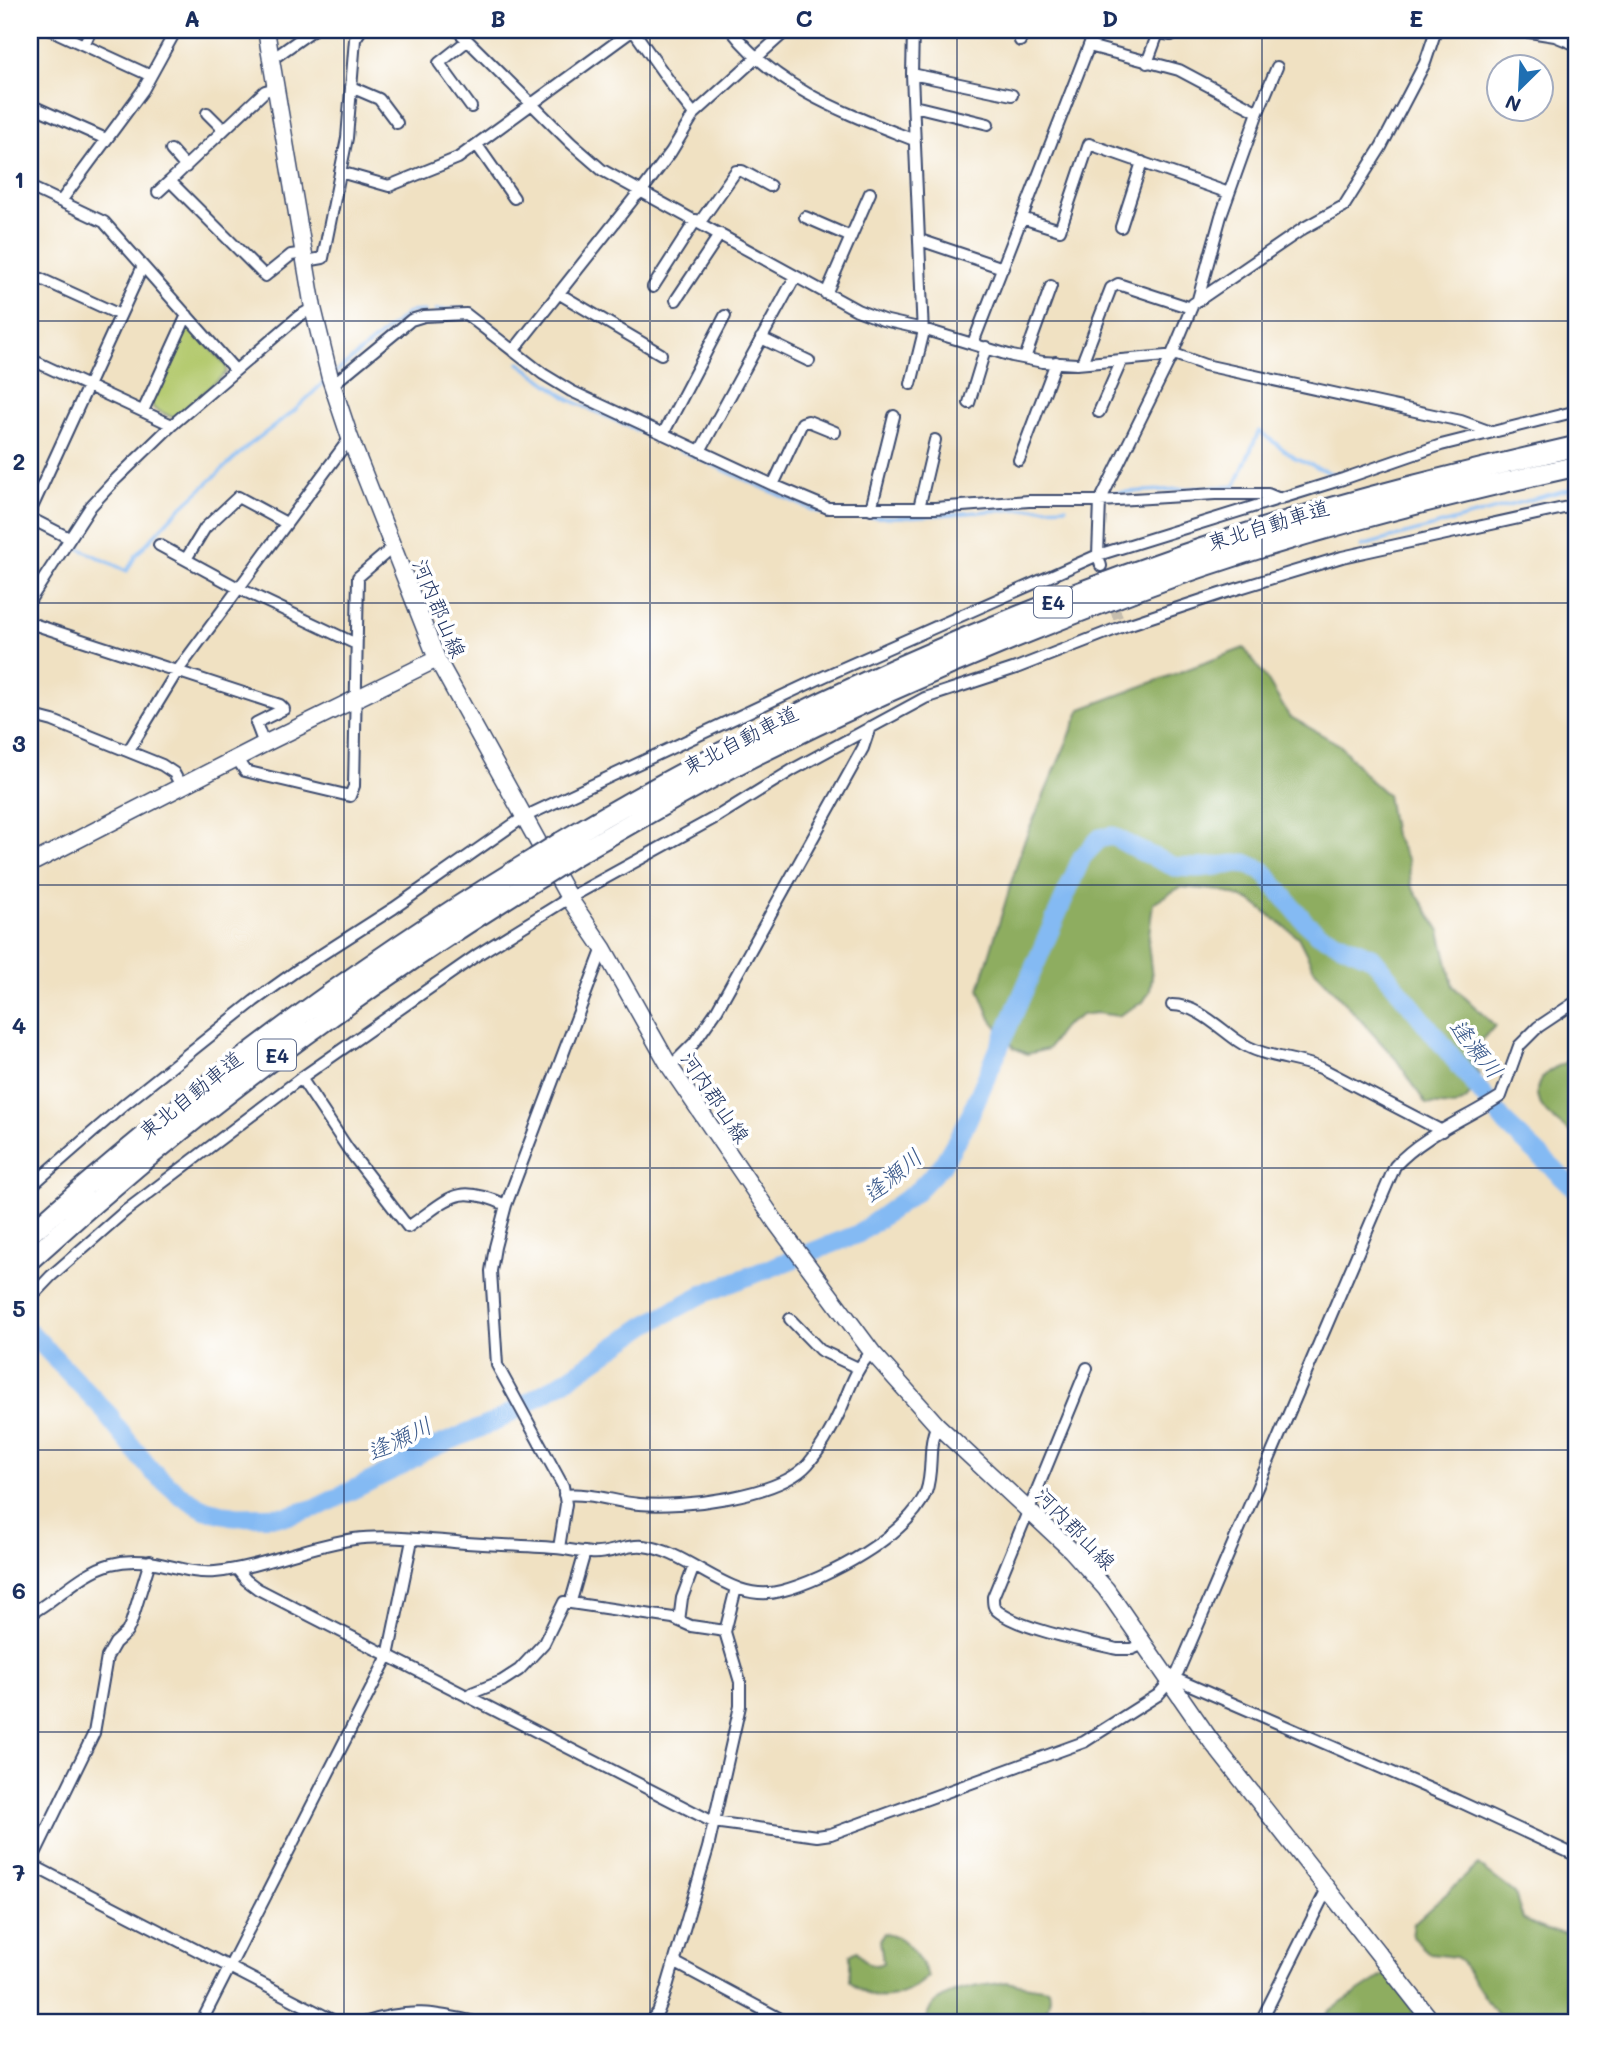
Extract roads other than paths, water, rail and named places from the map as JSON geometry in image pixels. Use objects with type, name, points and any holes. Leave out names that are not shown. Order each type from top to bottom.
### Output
[{"type":"highway","name":"東北自動車道","points":[[30,1234],[124,1152],[242,1057],[383,956],[539,867],[650,790],[818,704],[1032,610],[1131,572],[1256,530],[1402,488],[1577,446]]},
{"type":"highway","name":"東北自動車道","points":[[566,850],[827,720],[917,679],[1151,585],[1327,528],[1454,494],[1577,466]]},
{"type":"highway","name":"東北自動車道","points":[[30,1260],[127,1174],[256,1071],[539,867]]},
{"type":"main road","name":"河内郡山線","points":[[266,30],[313,308],[330,378],[350,438],[437,659],[569,898],[603,948],[670,1067],[777,1224],[872,1352],[937,1425],[1031,1510],[1106,1589],[1172,1680],[1218,1751],[1433,2023]]},
{"type":"main road","points":[[31,860],[437,659]]},
{"type":"street","points":[[51,30],[149,75]]},
{"type":"street","points":[[85,45],[91,30]]},
{"type":"street","points":[[61,201],[143,90],[176,30]]},
{"type":"street","points":[[271,60],[313,30]]},
{"type":"street","points":[[170,181],[265,276],[291,255],[323,258],[347,138],[355,39],[361,30]]},
{"type":"street","points":[[457,30],[532,106],[602,170],[857,310],[883,320],[1025,358],[1082,363],[1181,355],[1206,365],[1461,421],[1491,432]]},
{"type":"street","points":[[732,30],[755,57],[788,84],[849,114],[914,140]]},
{"type":"street","points":[[513,351],[641,192],[671,152],[694,114],[788,30]]},
{"type":"street","points":[[911,384],[923,329],[914,140],[913,30]]},
{"type":"street","points":[[1020,41],[1024,30]]},
{"type":"street","points":[[973,343],[1095,30]]},
{"type":"street","points":[[1082,363],[1111,288],[1118,284],[1194,303],[1304,228],[1344,206],[1381,147],[1426,63],[1436,30]]},
{"type":"street","points":[[1517,30],[1557,33],[1577,45]]},
{"type":"street","points":[[340,172],[389,186],[458,158],[637,31],[679,96],[694,114]]},
{"type":"street","points":[[1147,62],[1158,33],[1171,35]]},
{"type":"street","points":[[467,41],[439,64],[471,107]]},
{"type":"street","points":[[1089,46],[1179,70],[1258,112]]},
{"type":"street","points":[[1099,561],[1100,501],[1171,357],[1194,303],[1229,193],[1277,67]]},
{"type":"street","points":[[912,74],[1012,95]]},
{"type":"street","points":[[351,87],[379,99],[397,123]]},
{"type":"street","points":[[158,192],[265,91],[276,88]]},
{"type":"street","points":[[30,105],[106,139]]},
{"type":"street","points":[[914,106],[988,124]]},
{"type":"street","points":[[207,113],[224,130]]},
{"type":"street","points":[[1023,218],[1060,230],[1089,144],[1229,193]]},
{"type":"street","points":[[477,145],[514,198]]},
{"type":"street","points":[[171,150],[186,167]]},
{"type":"street","points":[[1121,227],[1142,162]]},
{"type":"street","points":[[653,286],[736,171],[742,171],[770,186]]},
{"type":"street","points":[[30,187],[104,222],[235,370]]},
{"type":"street","points":[[826,294],[870,193]]},
{"type":"street","points":[[805,218],[851,237]]},
{"type":"street","points":[[676,300],[720,234]]},
{"type":"street","points":[[920,240],[1003,268]]},
{"type":"street","points":[[30,512],[143,266]]},
{"type":"street","points":[[30,274],[120,315]]},
{"type":"street","points":[[700,451],[795,277]]},
{"type":"street","points":[[1025,358],[1051,286]]},
{"type":"street","points":[[558,293],[661,354]]},
{"type":"street","points":[[31,593],[92,506],[114,481],[235,370],[299,316],[313,308]]},
{"type":"street","points":[[330,378],[411,320],[424,316],[466,314],[543,374],[571,391],[828,508],[919,508],[1215,494],[1268,494],[1280,499]]},
{"type":"street","points":[[144,411],[187,315]]},
{"type":"street","points":[[663,434],[725,316]]},
{"type":"street","points":[[761,338],[808,360]]},
{"type":"street","points":[[969,402],[986,347]]},
{"type":"street","points":[[30,359],[172,425]]},
{"type":"street","points":[[1099,412],[1122,360]]},
{"type":"street","points":[[1019,460],[1056,362]]},
{"type":"street","points":[[30,1187],[125,1104],[254,1001],[524,817],[825,676],[1099,561],[1441,445],[1577,411]]},
{"type":"street","points":[[871,509],[894,416]]},
{"type":"street","points":[[773,485],[802,423],[808,421],[835,432]]},
{"type":"street","points":[[129,750],[176,673],[350,438]]},
{"type":"street","points":[[919,508],[935,440]]},
{"type":"street","points":[[186,559],[205,528],[238,497],[286,523]]},
{"type":"street","points":[[30,1298],[124,1212],[301,1078],[477,955],[569,898],[925,698],[1016,667],[1119,622],[1342,557],[1577,505]]},
{"type":"street","points":[[30,518],[67,542]]},
{"type":"street","points":[[159,545],[238,588],[356,644]]},
{"type":"street","points":[[237,759],[246,771],[350,796],[354,786],[358,577],[392,548]]},
{"type":"street","points":[[30,623],[280,705],[284,709],[256,723],[264,744]]},
{"type":"street","points":[[30,715],[129,750],[174,773],[181,786]]},
{"type":"street","points":[[670,1067],[694,1043],[717,1010],[863,748],[870,727]]},
{"type":"street","points":[[559,1548],[566,1504],[564,1495],[556,1474],[539,1447],[495,1358],[491,1280],[495,1247],[506,1205],[603,948]]},
{"type":"street","points":[[237,1569],[255,1587],[713,1822],[824,1836],[1084,1742],[1158,1695],[1172,1680],[1269,1464],[1393,1171],[1405,1156],[1432,1135],[1495,1100],[1503,1091],[1513,1060],[1524,1040],[1551,1017],[1577,1001]]},
{"type":"street","points":[[1172,1005],[1191,1010],[1257,1051],[1304,1061],[1321,1068],[1442,1131]]},
{"type":"street","points":[[301,1078],[348,1149],[408,1227],[458,1194],[485,1195],[506,1205]]},
{"type":"street","points":[[790,1319],[820,1350],[858,1368]]},
{"type":"street","points":[[564,1495],[578,1494],[658,1505],[734,1498],[776,1483],[808,1464],[841,1410],[858,1368],[872,1352]]},
{"type":"street","points":[[1087,1368],[1031,1510],[993,1597],[993,1604],[997,1611],[1023,1624],[1117,1649],[1132,1649],[1144,1644]]},
{"type":"street","points":[[30,1614],[101,1567],[130,1560],[150,1561],[206,1572],[237,1569],[338,1542],[371,1538],[559,1548],[602,1553],[641,1545],[670,1554],[736,1588],[759,1594],[783,1591],[874,1549],[907,1519],[925,1494],[937,1425]]},
{"type":"street","points":[[201,2023],[388,1656],[412,1540]]},
{"type":"street","points":[[570,1601],[585,1552]]},
{"type":"street","points":[[150,1561],[131,1623],[127,1632],[110,1650],[104,1665],[96,1721],[90,1742],[30,1864],[338,2023]]},
{"type":"street","points":[[679,1620],[682,1598],[694,1566]]},
{"type":"street","points":[[649,2023],[658,2012],[674,1962],[713,1822],[740,1706],[740,1682],[725,1631],[736,1588]]},
{"type":"street","points":[[468,1697],[519,1670],[544,1643],[564,1602],[679,1620],[691,1626],[725,1631]]},
{"type":"street","points":[[1172,1680],[1482,1812],[1577,1856]]},
{"type":"street","points":[[1260,2023],[1326,1889]]},
{"type":"street","points":[[674,1962],[788,2023]]},
{"type":"street","points":[[364,2023],[407,2012],[422,2012],[479,2023]]},
{"type":"waterway","points":[[436,310],[466,311]]},
{"type":"waterway","points":[[335,373],[409,312],[425,311]]},
{"type":"waterway","points":[[519,363],[570,400],[823,513],[855,517],[898,517],[1066,507]]},
{"type":"waterway","points":[[70,544],[127,571],[136,555],[174,514],[248,446],[294,411],[324,382]]},
{"type":"waterway","points":[[1109,493],[1235,486],[1259,431],[1295,458],[1333,474]]},
{"type":"waterway","points":[[1362,546],[1577,487]]},
{"type":"waterway","points":[[30,524],[41,529]]},
{"type":"waterway","name":"逢瀬川","points":[[30,1332],[110,1416],[151,1470],[180,1495],[206,1510],[237,1517],[287,1516],[318,1507],[399,1467],[425,1451],[497,1421],[566,1380],[646,1325],[703,1294],[858,1234],[918,1190],[942,1165],[966,1124],[1082,857],[1100,838],[1113,836],[1175,867],[1198,868],[1245,863],[1263,871],[1305,922],[1319,934],[1373,958],[1507,1125],[1577,1191]]},
{"type":"tunnel","points":[[1101,566],[1118,618]]}]
